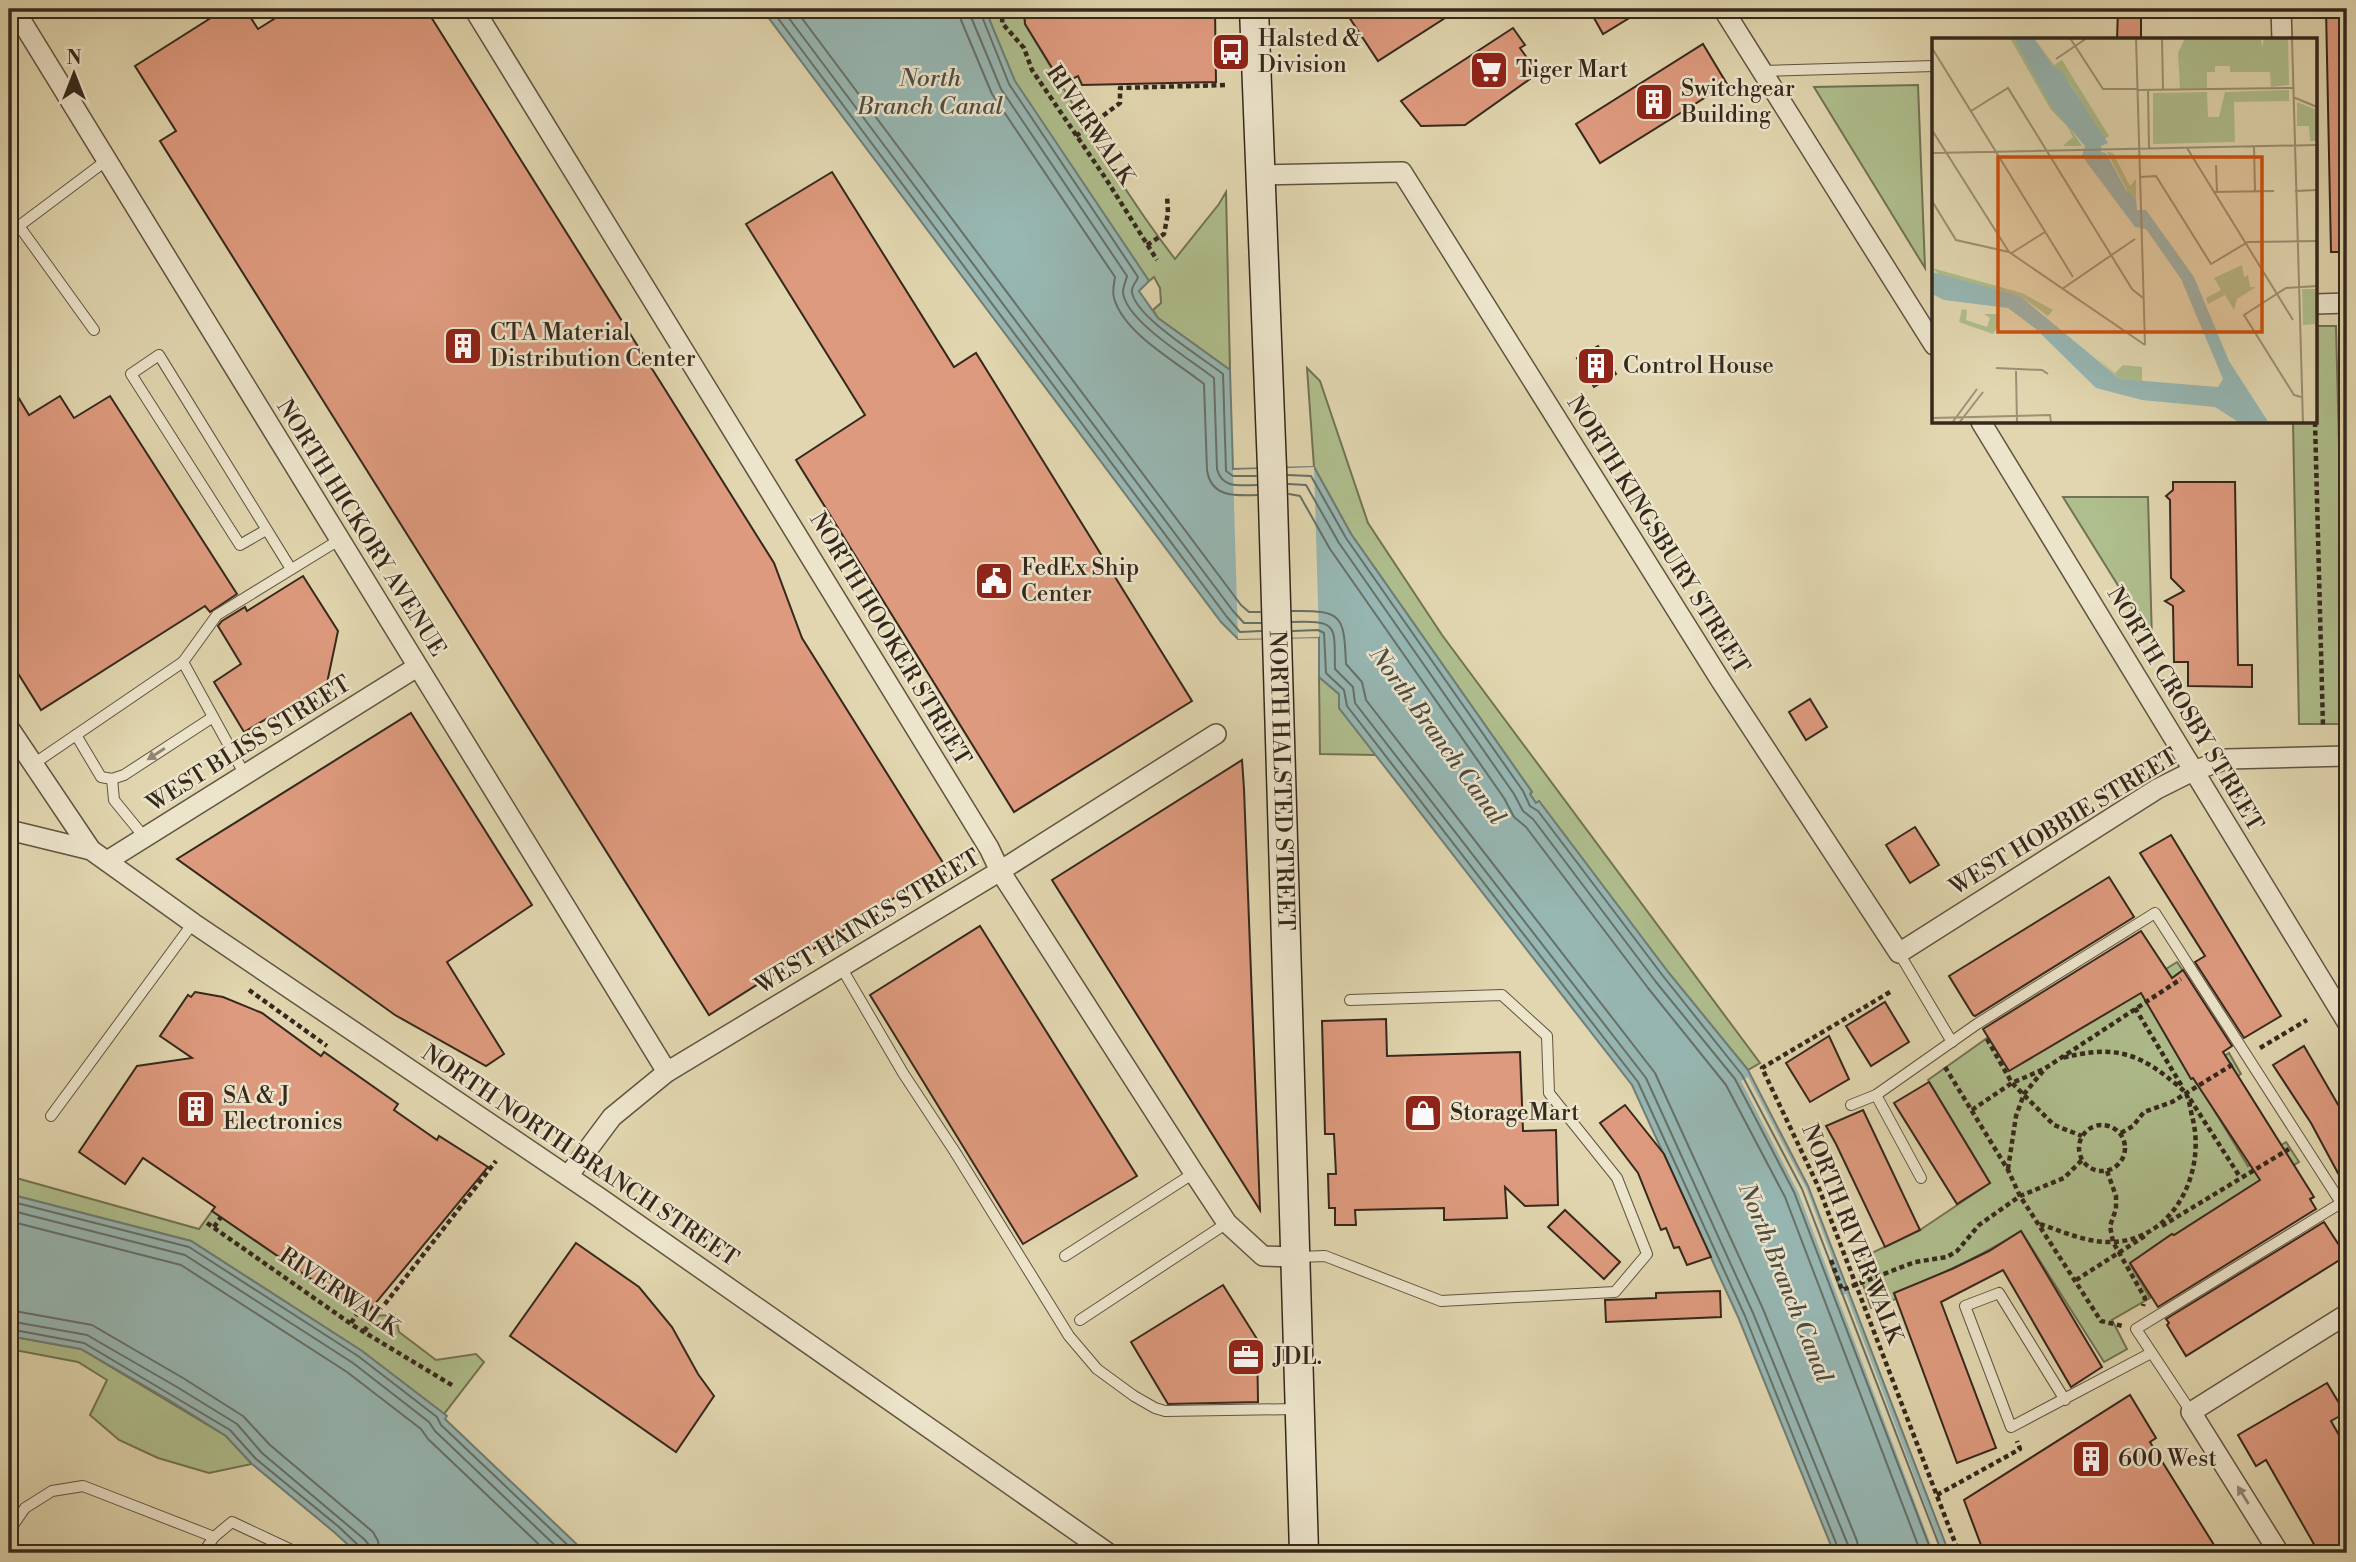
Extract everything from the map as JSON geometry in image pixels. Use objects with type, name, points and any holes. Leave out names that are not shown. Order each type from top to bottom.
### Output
[{"type":"main road","name":"NORTH HALSTED STREET","points":[[1254,9],[1278,638],[1304,1553]]},
{"type":"street","name":"NORTH HICKORY AVENUE","points":[[11,9],[107,160],[667,1072]]},
{"type":"street","name":"NORTH HOOKER STREET","points":[[474,9],[654,299],[989,848],[1000,871],[1194,1173],[1227,1223],[1263,1256],[1295,1257]]},
{"type":"street","points":[[1723,9],[1932,342]]},
{"type":"street","points":[[2281,9],[2282,38]]},
{"type":"street","name":"NORTH KINGSBURY STREET","points":[[1260,175],[1402,172],[1713,669],[1899,953]]},
{"type":"street","points":[[2318,304],[2347,303]]},
{"type":"street","points":[[1913,312],[1932,312]]},
{"type":"street","name":"NORTH CROSBY STREET","points":[[1982,424],[2347,1022]]},
{"type":"street","name":"WEST BLISS STREET","points":[[99,856],[145,838],[417,667]]},
{"type":"street","points":[[9,728],[32,765],[99,856]]},
{"type":"street","name":"WEST HAINES STREET","points":[[568,1176],[612,1116],[667,1072],[1000,871],[1216,734]]},
{"type":"street","name":"WEST HOBBIE STREET","points":[[1899,953],[2157,789],[2193,771],[2227,759],[2347,755]]},
{"type":"street","name":"NORTH NORTH BRANCH STREET","points":[[9,830],[99,856],[193,923],[568,1176],[1104,1552]]},
{"type":"street","points":[[2279,1553],[2191,1412],[2347,1314]]},
{"type":"lane","points":[[1763,71],[1932,66]]},
{"type":"lane","points":[[94,330],[19,226],[107,160]]},
{"type":"lane","points":[[266,530],[240,545],[131,374],[159,355],[291,569]]},
{"type":"lane","points":[[32,765],[183,662],[217,615],[339,540]]},
{"type":"lane","points":[[183,662],[246,776]]},
{"type":"lane","points":[[76,735],[102,777],[112,779],[124,775],[213,717]]},
{"type":"lane","points":[[112,779],[114,800],[145,838]]},
{"type":"lane","points":[[1851,1105],[1876,1095],[1952,1042],[2155,913],[2344,1207],[2136,1329],[2191,1412]]},
{"type":"lane","points":[[51,1116],[193,923]]},
{"type":"lane","name":"NORTH KINGSBURY STREET","points":[[1899,953],[1952,1042]]},
{"type":"lane","points":[[841,967],[903,1073],[956,1152],[1069,1336],[1097,1369],[1134,1396],[1155,1408],[1165,1410],[1300,1409]]},
{"type":"lane","points":[[1295,1257],[1325,1256],[1441,1301],[1615,1292],[1647,1254],[1617,1178],[1549,1093],[1547,1036],[1502,995],[1350,1000]]},
{"type":"lane","points":[[1876,1095],[1921,1178]]},
{"type":"lane","points":[[1065,1255],[1194,1173]]},
{"type":"lane","points":[[1080,1320],[1227,1223]]},
{"type":"lane","points":[[2065,1400],[1998,1293],[1965,1306],[2011,1427],[2065,1400],[2151,1353]]},
{"type":"lane","points":[[9,1531],[25,1508],[52,1491],[83,1486],[214,1537]]},
{"type":"lane","points":[[203,1553],[214,1537],[232,1522],[298,1553]]},
{"type":"path","name":"RIVERWALK","points":[[1003,9],[1002,23],[1024,48],[1032,70],[1157,260]]},
{"type":"path","points":[[1076,136],[1120,103],[1120,88],[1226,85]]},
{"type":"path","points":[[1147,245],[1164,234],[1168,213],[1167,195]]},
{"type":"path","points":[[2315,424],[2323,727]]},
{"type":"path","points":[[1972,1110],[2012,1083],[2062,1058],[2193,972]]},
{"type":"path","points":[[249,990],[327,1046]]},
{"type":"path","name":"NORTH RIVER WALK","points":[[1889,992],[1762,1068],[1818,1186],[1959,1553]]},
{"type":"path","points":[[2135,1008],[2185,1092],[2241,1177]]},
{"type":"path","points":[[2121,1133],[2133,1126],[2144,1112],[2172,1102],[2307,1020]]},
{"type":"path","points":[[1987,1039],[2012,1083],[2054,1125],[2081,1136]]},
{"type":"path","points":[[2039,1224],[2086,1240],[2113,1242],[2156,1229],[2183,1195],[2197,1157],[2197,1135],[2185,1092],[2139,1057],[2108,1051],[2062,1058]]},
{"type":"path","points":[[1945,1067],[2021,1196],[2101,1321],[2136,1329],[2145,1298],[2113,1242],[2110,1226],[2116,1209],[2116,1196],[2108,1171]]},
{"type":"path","points":[[2008,1170],[2016,1116],[2024,1094],[2044,1069]]},
{"type":"path","points":[[2100,1124],[2115,1128],[2126,1143],[2125,1153],[2117,1166],[2108,1171],[2093,1170],[2082,1160],[2079,1149],[2081,1136],[2086,1130],[2100,1124]]},
{"type":"path","points":[[2076,1280],[2301,1141]]},
{"type":"path","points":[[1831,1261],[1842,1290],[1916,1262],[1947,1257],[1956,1251],[1979,1225],[2021,1196],[2064,1178],[2082,1160]]},
{"type":"path","points":[[364,1331],[495,1161]]},
{"type":"path","points":[[214,1227],[221,1217]]},
{"type":"path","name":"RIVERWALK","points":[[207,1223],[351,1323],[455,1387]]},
{"type":"path","points":[[351,1323],[359,1311]]},
{"type":"path","points":[[1937,1495],[2020,1449],[2011,1427]]},
{"type":"green space","points":[[985,9],[1024,9],[1025,24],[1079,114],[1134,202],[1175,259],[1226,192],[1230,370],[1158,318],[1153,310],[1161,303],[1160,288],[1154,277],[1149,281],[1014,81]]},
{"type":"green space","points":[[1918,85],[1925,268],[1814,87]]},
{"type":"green space","points":[[2318,326],[2336,326],[2346,724],[2299,724],[2293,424],[2318,424]]},
{"type":"green space","points":[[1307,368],[1320,381],[1368,523],[1442,635],[1760,1063],[1748,1070],[1668,972],[1539,801],[1536,803],[1530,794],[1532,792],[1351,534],[1314,467]]},
{"type":"green space","points":[[2063,497],[2148,497],[2152,640]]},
{"type":"green space","points":[[1319,677],[1339,694],[1339,708],[1376,755],[1320,754]]},
{"type":"green space","points":[[2177,962],[2190,981],[2192,1077],[2229,1053],[2241,1074],[2205,1095],[2248,1166],[2286,1142],[2299,1162],[2130,1264],[2150,1298],[2112,1320],[2127,1349],[2104,1362],[2021,1231],[1959,1265],[1894,1293],[1896,1299],[1871,1308],[1855,1261],[1920,1230],[1990,1183],[1928,1080],[1990,1036],[2010,1067]]},
{"type":"green space","points":[[9,1176],[199,1229],[212,1211],[365,1316],[395,1315],[399,1332],[436,1360],[476,1354],[484,1362],[444,1414],[362,1351],[191,1241],[9,1194]]},
{"type":"green space","points":[[9,1336],[81,1349],[226,1436],[252,1464],[209,1473],[158,1458],[119,1440],[90,1415],[107,1380],[78,1362],[9,1349]]},
{"type":"water","name":"North Branch Canal","points":[[762,9],[985,9],[1015,81],[1149,281],[1139,291],[1158,318],[1230,370],[1233,469],[1314,467],[1351,534],[1532,792],[1530,794],[1536,803],[1539,801],[1668,972],[1748,1070],[1808,1186],[1949,1553],[1834,1553],[1739,1319],[1632,1085],[1339,708],[1339,694],[1319,677],[1319,637],[1238,639],[1221,622]]},
{"type":"water","points":[[9,1194],[191,1241],[362,1351],[447,1416],[445,1419],[586,1553],[357,1553],[252,1464],[226,1436],[169,1400],[81,1349],[9,1336]]},
{"type":"pier","points":[[1314,467],[1319,637],[1238,639],[1233,470]]},
{"type":"pier","points":[[1748,1077],[1807,1190],[1833,1260],[1829,1262],[1841,1295],[1846,1294],[1943,1553],[1934,1553],[1799,1194],[1741,1081]]},
{"type":"building","name":"CTA Material Distribution Center","points":[[225,9],[245,9],[258,29],[290,9],[426,9],[774,563],[802,638],[945,866],[709,1015],[160,141],[176,131],[135,66]]},
{"type":"building","points":[[1024,9],[1215,9],[1216,82],[1082,85],[1078,76],[1062,84],[1025,24]]},
{"type":"building","points":[[1363,9],[1459,9],[1378,61],[1349,17]]},
{"type":"building","points":[[1589,9],[1644,9],[1603,34]]},
{"type":"building","points":[[2118,9],[2141,9],[2141,38],[2117,38]]},
{"type":"building","points":[[2326,9],[2347,9],[2347,252],[2331,252]]},
{"type":"building","name":"Tiger Mart","points":[[1513,28],[1525,45],[1520,48],[1530,62],[1530,79],[1465,125],[1421,126],[1401,101]]},
{"type":"building","name":"Switchgear Building","points":[[1703,44],[1727,84],[1600,163],[1576,124]]},
{"type":"building","name":"FedEx Ship Center","points":[[832,172],[954,367],[976,353],[1192,701],[1014,812],[796,460],[865,415],[746,224]]},
{"type":"building","name":"Control House","points":[[1598,346],[1616,374],[1594,387],[1577,358]]},
{"type":"building","points":[[9,382],[29,415],[60,396],[74,418],[110,396],[237,594],[210,612],[205,606],[41,710],[9,659]]},
{"type":"building","points":[[2173,482],[2235,482],[2238,665],[2252,665],[2252,687],[2188,686],[2188,662],[2174,662],[2173,606],[2165,601],[2184,591],[2171,578],[2170,500],[2166,496],[2173,490]]},
{"type":"building","points":[[303,576],[338,631],[327,683],[244,732],[214,682],[241,664],[218,626],[245,607],[247,611]]},
{"type":"building","points":[[1810,699],[1827,727],[1806,740],[1789,712]]},
{"type":"building","points":[[411,713],[532,905],[447,962],[504,1054],[486,1066],[395,1015],[177,859]]},
{"type":"building","points":[[1242,760],[1244,789],[1260,1210],[1052,880]]},
{"type":"building","points":[[1915,827],[1939,865],[1910,883],[1886,845]]},
{"type":"building","points":[[2171,835],[2281,1016],[2244,1038],[2195,962],[2205,956],[2140,853]]},
{"type":"building","points":[[2109,877],[2134,917],[1973,1015],[1949,976]]},
{"type":"building","points":[[980,926],[1137,1176],[1023,1244],[870,995]]},
{"type":"building","points":[[2141,931],[2172,978],[2183,970],[2232,1046],[2223,1052],[2314,1197],[2310,1199],[2316,1209],[2158,1307],[2130,1263],[2260,1180],[2193,1078],[2191,1079],[2141,993],[2009,1071],[1983,1029]]},
{"type":"building","points":[[195,992],[223,997],[262,1013],[321,1056],[324,1052],[398,1104],[394,1110],[437,1140],[439,1136],[488,1167],[365,1316],[212,1211],[215,1207],[143,1158],[125,1184],[79,1152],[137,1066],[192,1058],[160,1036],[188,995],[191,997]]},
{"type":"building","points":[[1885,1002],[1909,1042],[1871,1066],[1846,1026]]},
{"type":"building","name":"StorageMart","points":[[1386,1019],[1387,1056],[1520,1052],[1523,1131],[1556,1130],[1558,1205],[1525,1206],[1505,1187],[1507,1218],[1444,1220],[1444,1208],[1355,1210],[1356,1225],[1335,1225],[1335,1208],[1329,1208],[1328,1174],[1336,1174],[1334,1134],[1325,1134],[1322,1021]]},
{"type":"building","points":[[1829,1036],[1849,1079],[1810,1102],[1786,1063]]},
{"type":"building","points":[[2304,1046],[2347,1120],[2347,1190],[2311,1123],[2273,1065]]},
{"type":"building","points":[[1929,1082],[1990,1183],[1957,1204],[1894,1103]]},
{"type":"building","points":[[1625,1105],[1664,1154],[1711,1257],[1687,1265],[1679,1247],[1674,1248],[1666,1228],[1661,1230],[1638,1173],[1600,1123]]},
{"type":"building","points":[[1863,1110],[1920,1230],[1885,1247],[1826,1126]]},
{"type":"building","points":[[1565,1210],[1620,1262],[1604,1279],[1548,1227]]},
{"type":"building","points":[[2324,1222],[2346,1256],[2186,1356],[2166,1319]]},
{"type":"building","points":[[2021,1231],[2102,1367],[2071,1387],[2003,1270],[1941,1302],[1996,1448],[1957,1463],[1894,1293],[1989,1251]]},
{"type":"building","points":[[576,1243],[639,1287],[672,1327],[698,1374],[714,1396],[676,1452],[510,1336]]},
{"type":"building","points":[[1223,1285],[1257,1339],[1258,1402],[1168,1404],[1131,1342]]},
{"type":"building","points":[[1720,1291],[1721,1317],[1606,1322],[1605,1300],[1656,1298],[1656,1293]]},
{"type":"building","points":[[2327,1383],[2345,1413],[2331,1421],[2347,1449],[2347,1553],[2319,1553],[2266,1460],[2256,1466],[2238,1435]]},
{"type":"building","name":"600 West","points":[[2130,1395],[2156,1438],[2150,1442],[2219,1553],[1984,1553],[1964,1500]]},
{"type":"place","name":"Halsted & Division","points":[[1231,52]]},
{"type":"place","name":"Tiger Mart","points":[[1489,70]]},
{"type":"place","name":"Switchgear Building","points":[[1654,102]]},
{"type":"place","name":"CTA Material Distribution Center","points":[[463,346]]},
{"type":"place","name":"Control House","points":[[1596,366]]},
{"type":"place","name":"FedEx Ship Center","points":[[994,581]]},
{"type":"place","name":"SA & J Electronics","points":[[196,1109]]},
{"type":"place","name":"StorageMart","points":[[1423,1113]]},
{"type":"place","name":"JDL.","points":[[1246,1357]]},
{"type":"place","name":"600 West","points":[[2091,1459]]}]
